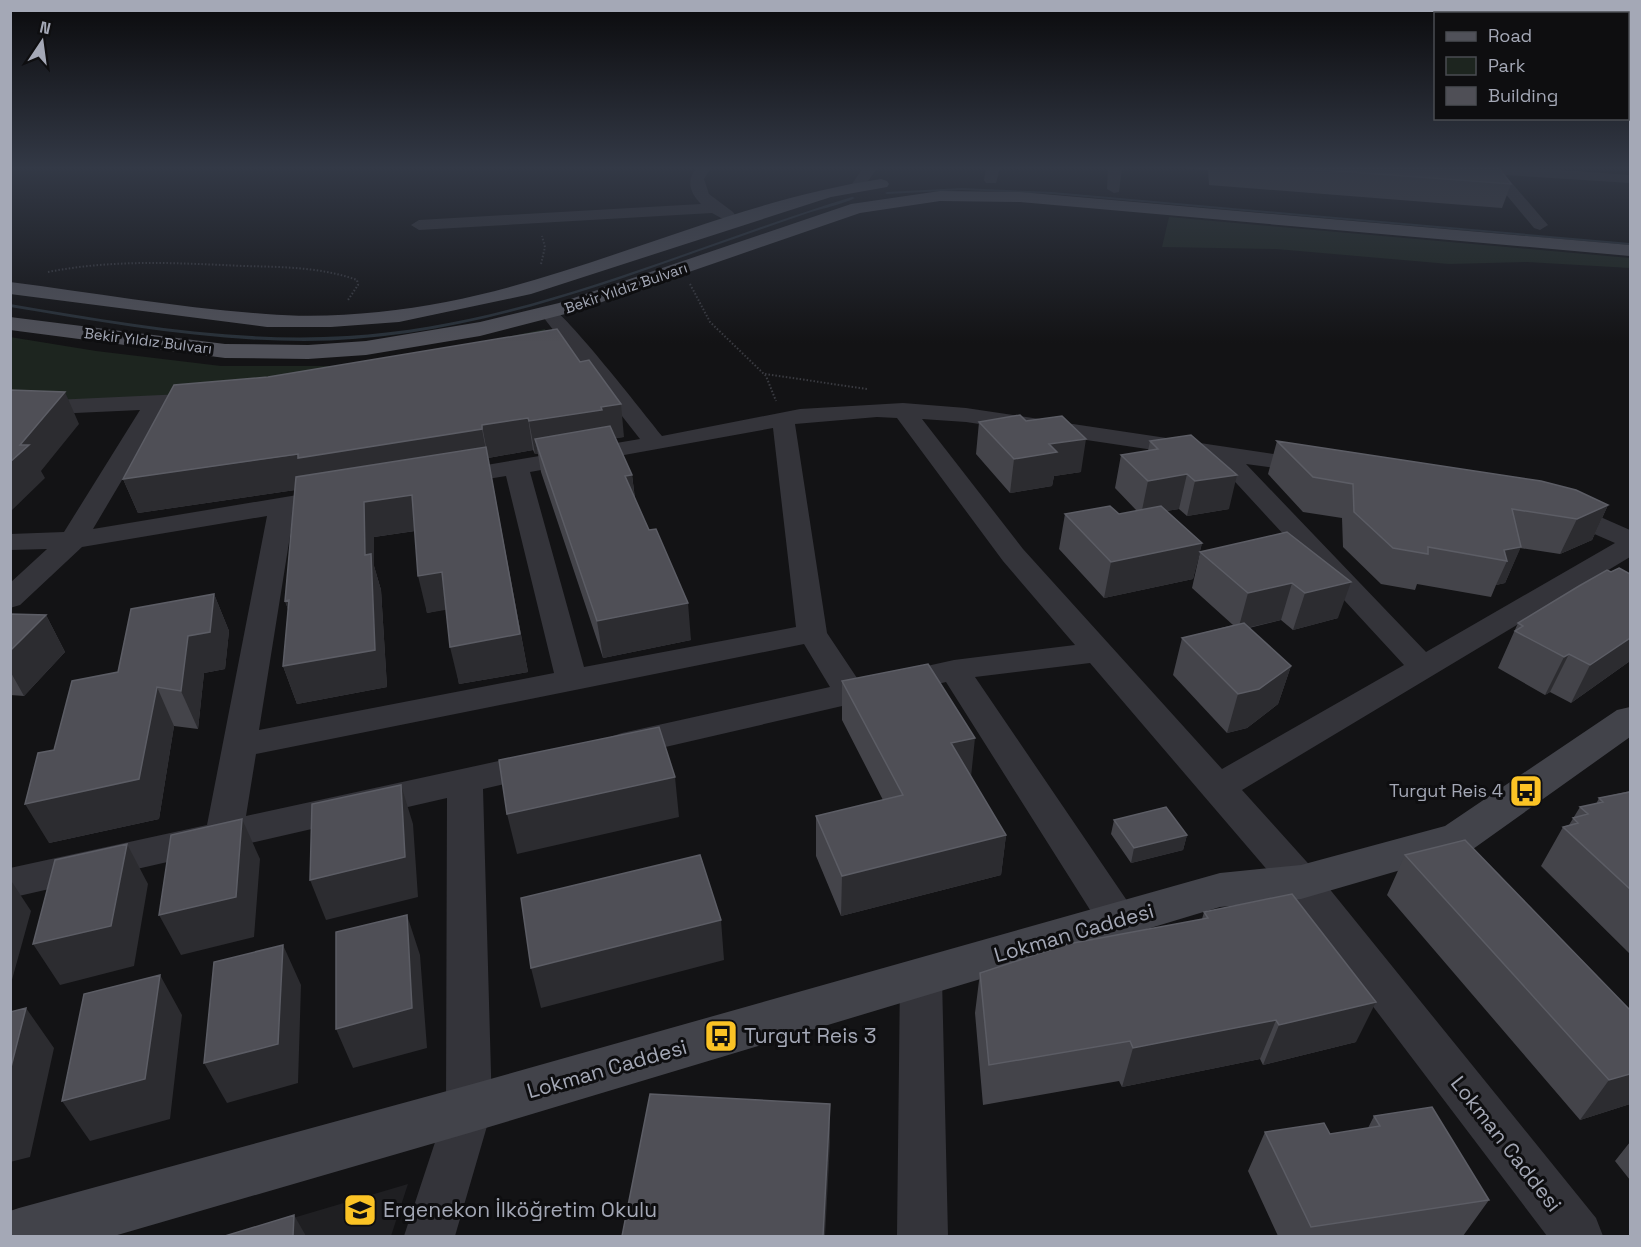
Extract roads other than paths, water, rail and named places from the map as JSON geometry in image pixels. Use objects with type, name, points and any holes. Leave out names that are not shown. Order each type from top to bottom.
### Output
[{"type":"main road","name":"Bekir Yıldız Bulvarı","points":[[10,288],[249,320],[308,322],[376,318],[447,308],[524,290],[720,226]]},
{"type":"main road","name":"Bekir Yıldız Bulvarı","points":[[10,323],[201,349],[308,352],[412,342],[550,313],[618,292],[805,226]]},
{"type":"main road","name":"Bekir Yıldız Bulvarı","points":[[1350,226],[1630,251]]},
{"type":"main road","points":[[1554,226],[1597,230]]},
{"type":"street","points":[[550,313],[577,343],[656,444]]},
{"type":"street","points":[[511,356],[577,343]]},
{"type":"street","points":[[10,409],[230,399]]},
{"type":"street","points":[[10,599],[73,540],[157,401]]},
{"type":"street","points":[[903,410],[1013,555],[1301,882]]},
{"type":"street","points":[[423,482],[656,444],[777,420],[834,412],[903,410],[966,415],[1339,470]]},
{"type":"street","points":[[777,420],[812,633],[850,693]]},
{"type":"street","points":[[1222,453],[1424,668]]},
{"type":"street","points":[[516,467],[572,680]]},
{"type":"street","points":[[10,542],[73,540],[353,494]]},
{"type":"street","points":[[1539,499],[1630,540]]},
{"type":"street","points":[[224,835],[282,505]]},
{"type":"street","points":[[1218,788],[1630,546]]},
{"type":"street","points":[[240,745],[812,633]]},
{"type":"street","points":[[10,883],[954,670],[1098,652]]},
{"type":"street","points":[[954,670],[1118,920]]},
{"type":"street","name":"Lokman Caddesi","points":[[19,1236],[469,1109],[1220,890],[1301,882],[1470,850],[1629,723]]},
{"type":"street","points":[[430,1236],[469,1109],[465,781]]},
{"type":"street","name":"Lokman Caddesi","points":[[1301,882],[1578,1236]]},
{"type":"street","points":[[921,978],[923,1236]]},
{"type":"waterway","points":[[10,305],[178,332],[263,339],[348,338],[466,322],[535,305],[615,280],[764,226]]},
{"type":"waterway","points":[[1428,226],[1630,244]]},
{"type":"place","name":"Turgut Reis 4","points":[[1526,791]]},
{"type":"place","name":"Turgut Reis 3","points":[[721,1036]]},
{"type":"place","name":"Ergenekon İlköğretim Okulu","points":[[360,1210]]}]
